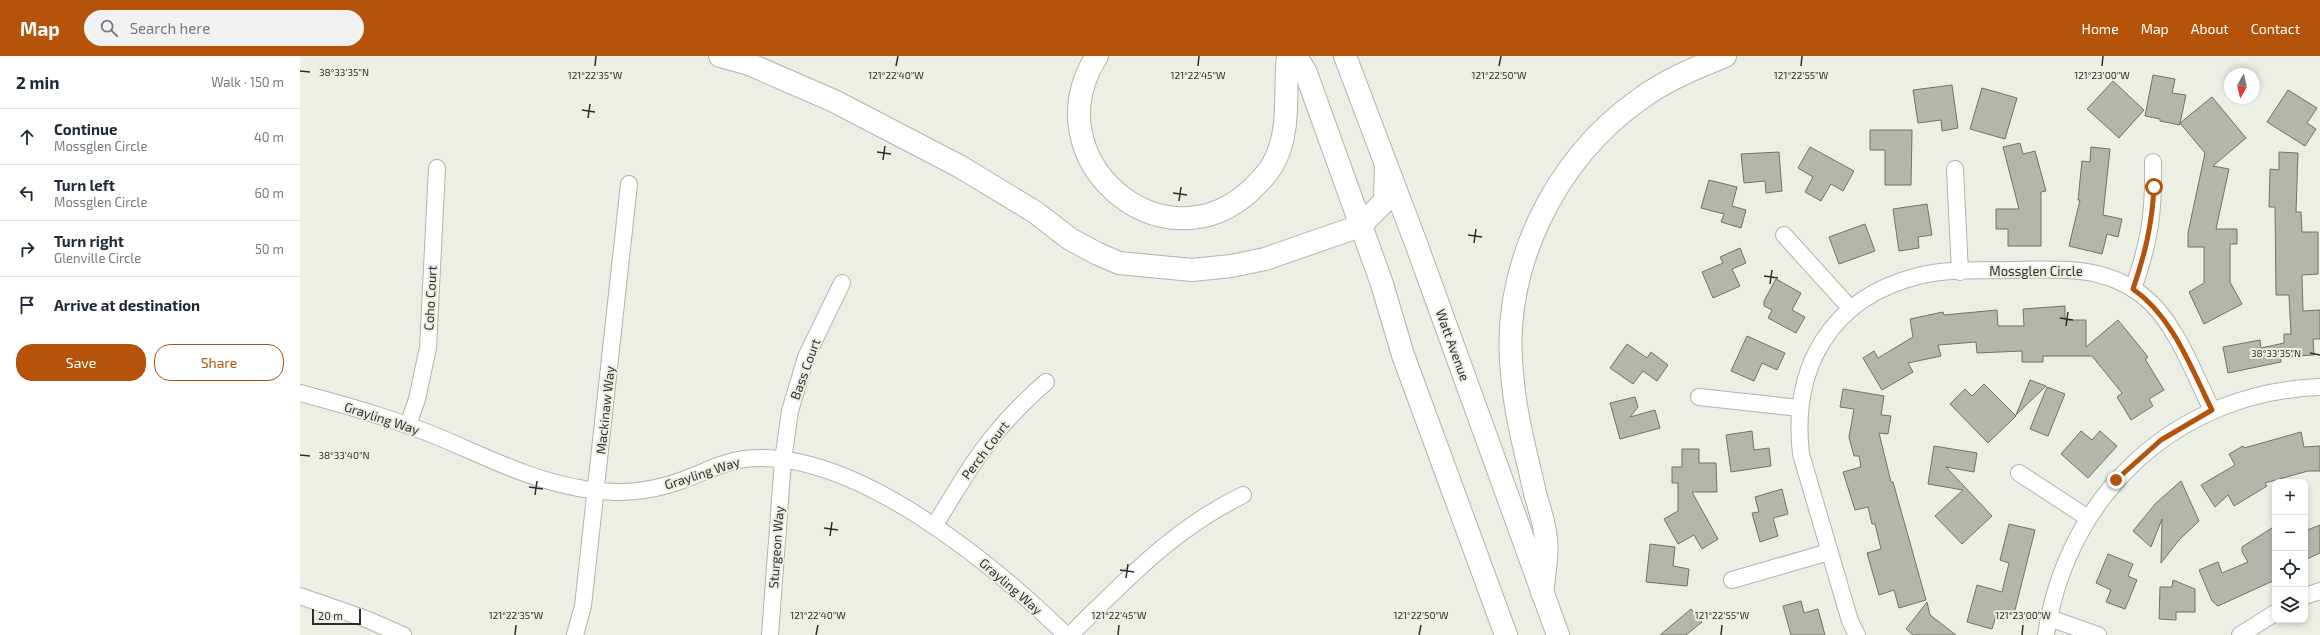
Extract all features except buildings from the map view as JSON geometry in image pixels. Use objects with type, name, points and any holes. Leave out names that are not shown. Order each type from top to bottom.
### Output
[{"type":"main road","points":[[720,56],[749,64],[834,101],[959,166],[1035,212],[1070,239],[1119,263],[1192,270],[1231,266],[1265,259],[1360,226],[1385,202],[1386,164]]},
{"type":"main road","points":[[1097,56],[1088,70],[1079,96],[1078,121],[1090,162],[1102,180],[1126,200],[1153,214],[1184,219],[1213,213],[1239,201],[1259,183],[1275,161],[1284,134],[1286,110],[1285,81],[1288,56]]},
{"type":"main road","points":[[1296,56],[1306,73],[1382,284],[1403,355],[1506,635]]},
{"type":"main road","name":"Watt Avenue","points":[[1345,56],[1558,635]]},
{"type":"main road","points":[[1542,593],[1546,540],[1519,426],[1512,373],[1510,328],[1517,285],[1533,234],[1550,198],[1571,166],[1601,131],[1640,99],[1686,71],[1725,56]]},
{"type":"street","points":[[2133,289],[2146,252],[2152,216],[2153,162]]},
{"type":"street","name":"Coho Court","points":[[408,426],[419,393],[428,348],[437,168]]},
{"type":"street","points":[[1955,169],[1960,272]]},
{"type":"street","name":"Mackinaw Way","points":[[575,635],[583,606],[629,184]]},
{"type":"street","points":[[1784,235],[1850,310]]},
{"type":"street","name":"Mossglen Circle","points":[[1857,635],[1850,621],[1801,454],[1798,427],[1799,408],[1808,372],[1826,336],[1850,310],[1870,295],[1894,283],[1919,275],[1960,272],[2062,269],[2087,271],[2112,278],[2133,289],[2161,314],[2175,336],[2212,410]]},
{"type":"street","name":"Bass Court","points":[[783,460],[790,411],[797,384],[806,357],[842,282]]},
{"type":"street","name":"Perch Court","points":[[934,526],[973,464],[995,433],[1046,382]]},
{"type":"street","points":[[2046,635],[2048,618],[2062,568],[2088,518],[2116,480],[2138,459],[2167,436],[2212,410],[2246,398],[2275,391],[2320,387]]},
{"type":"street","name":"Grayling Way","points":[[300,393],[353,407],[408,426],[509,468],[548,481],[596,491],[623,492],[680,482],[729,462],[742,459],[783,460],[823,469],[847,477],[880,494],[934,526],[1000,574],[1066,635]]},
{"type":"street","points":[[1699,397],[1799,408]]},
{"type":"street","name":"Sturgeon Way","points":[[770,635],[783,460]]},
{"type":"street","points":[[2019,473],[2088,518]]},
{"type":"street","points":[[1070,635],[1168,541],[1199,519],[1243,495]]},
{"type":"street","points":[[1732,580],[1829,552]]},
{"type":"street","points":[[2308,595],[2320,591]]},
{"type":"street","points":[[300,596],[366,619],[402,635]]},
{"type":"street","points":[[2240,635],[2272,615]]},
{"type":"street","points":[[2048,618],[2098,635]]},
{"type":"route","points":[[2116,480],[2161,440],[2187,423],[2212,410],[2175,336],[2161,314],[2143,296],[2133,289],[2146,252],[2152,216],[2154,187]]}]
